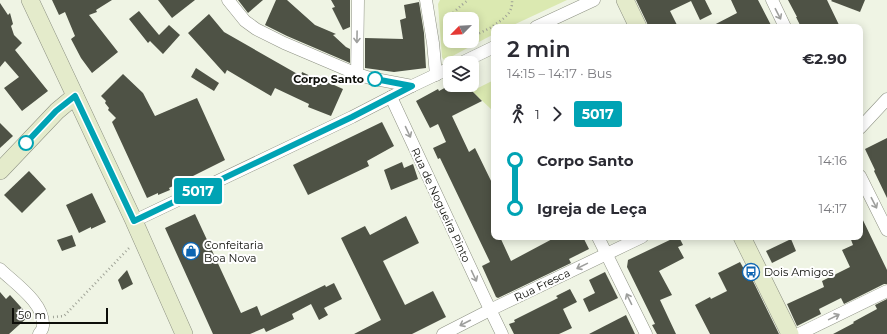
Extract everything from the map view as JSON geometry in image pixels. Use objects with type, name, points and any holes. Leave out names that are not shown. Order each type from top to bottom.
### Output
[{"type":"main road","points":[[30,0],[134,221],[184,334]]},
{"type":"main road","points":[[625,0],[637,24]]},
{"type":"main road","points":[[0,171],[56,111],[75,96]]},
{"type":"main road","points":[[743,240],[790,334]]},
{"type":"street","points":[[228,0],[244,21],[256,29],[284,43],[357,74],[412,86]]},
{"type":"street","points":[[357,74],[358,0]]},
{"type":"street","points":[[426,0],[433,43],[436,75]]},
{"type":"street","points":[[542,24],[594,0]]},
{"type":"street","points":[[772,0],[784,24]]},
{"type":"street","points":[[475,56],[491,48]]},
{"type":"street","points":[[134,221],[352,117],[443,72]]},
{"type":"street","name":"Rua de Nogueira Pinto","points":[[391,97],[502,334]]},
{"type":"street","points":[[863,125],[887,99]]},
{"type":"street","points":[[863,182],[887,230]]},
{"type":"street","points":[[600,240],[646,334]]},
{"type":"street","name":"Rua Fresca","points":[[443,334],[636,240]]},
{"type":"street","points":[[0,269],[29,296],[38,308],[42,318],[43,327],[39,334]]},
{"type":"street","points":[[799,334],[887,291]]},
{"type":"path","points":[[455,12],[468,0]]},
{"type":"path","points":[[497,24],[510,12],[514,0]]},
{"type":"path","points":[[479,34],[491,28]]},
{"type":"path","points":[[42,318],[64,316],[140,237]]},
{"type":"green space","points":[[440,0],[567,0],[515,24],[491,24],[491,36],[479,42],[479,12],[443,12],[443,48],[468,48],[453,56],[443,56],[443,59],[438,4]]},
{"type":"green space","points":[[491,82],[491,109],[473,92],[479,92],[479,88]]},
{"type":"building","points":[[52,0],[112,0],[96,10],[97,12],[89,15],[118,52],[92,73],[81,58],[71,39],[75,36],[65,12],[59,15]]},
{"type":"building","points":[[158,0],[195,0],[172,18]]},
{"type":"building","points":[[238,0],[263,0],[248,13]]},
{"type":"building","points":[[276,0],[287,0],[315,25],[336,34],[333,35],[350,49],[350,63],[265,25]]},
{"type":"building","points":[[331,0],[350,0],[350,27],[343,30],[332,8],[335,7]]},
{"type":"building","points":[[636,0],[705,0],[712,14],[700,20],[691,1],[670,11],[676,24],[647,23]]},
{"type":"building","points":[[731,0],[758,0],[770,24],[716,24],[737,13]]},
{"type":"building","points":[[788,0],[827,0],[839,24],[800,24]]},
{"type":"building","points":[[865,0],[860,12],[831,1]]},
{"type":"building","points":[[419,2],[424,33],[426,68],[394,72],[365,68],[365,38],[403,39],[400,20],[406,18],[404,5]]},
{"type":"building","points":[[0,3],[8,15],[10,13],[13,24],[11,26],[14,35],[22,43],[15,50],[48,91],[22,111],[4,88],[19,77],[5,61],[0,67]]},
{"type":"building","points":[[139,11],[159,35],[169,25],[180,35],[163,54],[150,41],[148,43],[129,19]]},
{"type":"building","points":[[209,14],[224,32],[301,76],[302,72],[343,89],[331,116],[308,107],[309,104],[275,88],[271,96],[227,70],[225,74],[188,33]]},
{"type":"building","points":[[196,68],[219,83],[214,91],[191,77]]},
{"type":"building","points":[[123,74],[143,93],[155,116],[197,98],[225,160],[169,188],[170,190],[147,198],[112,122],[116,118],[108,110],[109,108],[105,103],[106,101],[101,96]]},
{"type":"building","points":[[438,89],[439,91],[443,89],[443,92],[473,92],[482,101],[452,116],[469,152],[475,148],[491,181],[491,240],[501,240],[511,261],[550,240],[584,240],[589,249],[569,259],[571,263],[498,298],[496,297],[482,266],[490,262],[440,158],[438,159],[433,148],[446,142],[438,124],[430,128],[416,101]]},
{"type":"building","points":[[382,122],[394,146],[367,161],[369,166],[308,195],[293,165]]},
{"type":"building","points":[[0,123],[13,136],[0,148]]},
{"type":"building","points":[[887,138],[887,198],[865,149]]},
{"type":"building","points":[[402,162],[404,168],[413,164],[418,179],[391,190],[384,170]]},
{"type":"building","points":[[29,171],[46,189],[22,213],[4,195]]},
{"type":"building","points":[[92,193],[106,222],[79,233],[66,205]]},
{"type":"building","points":[[195,214],[241,313],[257,306],[261,316],[325,285],[326,287],[334,283],[342,299],[324,308],[328,315],[319,320],[311,304],[292,314],[294,319],[266,332],[264,328],[250,334],[213,334],[165,228]]},
{"type":"building","points":[[406,216],[419,243],[383,261],[405,305],[433,291],[446,317],[412,334],[354,334],[381,320],[341,238],[365,226],[370,235]]},
{"type":"building","points":[[863,220],[887,270],[887,284],[884,284],[844,304],[841,298],[819,309],[821,314],[797,326],[787,304],[824,287],[822,281],[850,267],[842,250],[853,245],[851,240],[863,240]]},
{"type":"building","points":[[72,235],[76,246],[62,251],[57,240]]},
{"type":"building","points":[[670,240],[680,240],[683,245],[678,247],[684,258],[659,271],[672,295],[660,300],[676,334],[657,334],[652,325],[655,324],[627,267],[628,260]]},
{"type":"building","points":[[791,240],[796,251],[772,263],[766,251]]},
{"type":"building","points":[[740,262],[749,278],[751,277],[779,334],[710,334],[695,305],[710,297],[711,299],[727,291],[718,273]]},
{"type":"building","points":[[127,270],[133,284],[122,290],[118,280]]},
{"type":"building","points":[[605,272],[618,298],[589,312],[583,299],[595,293],[589,280]]},
{"type":"building","points":[[570,289],[577,302],[563,309],[572,328],[559,334],[514,334],[509,324],[558,298],[556,296]]},
{"type":"building","points":[[0,292],[6,299],[10,295],[29,316],[9,334],[0,334]]},
{"type":"building","points":[[887,299],[887,334],[833,334],[877,309],[875,305]]},
{"type":"building","points":[[626,315],[635,334],[589,334]]},
{"type":"bus line","name":"5017","points":[[26,143],[56,111],[75,96],[134,221],[352,117],[412,86],[375,79]]},
{"type":"place","name":"Corpo Santo","points":[[375,79]]},
{"type":"place","name":"Confeitaria Boa Nova","points":[[191,251]]},
{"type":"place","name":"Dois Amigos","points":[[751,272]]}]
